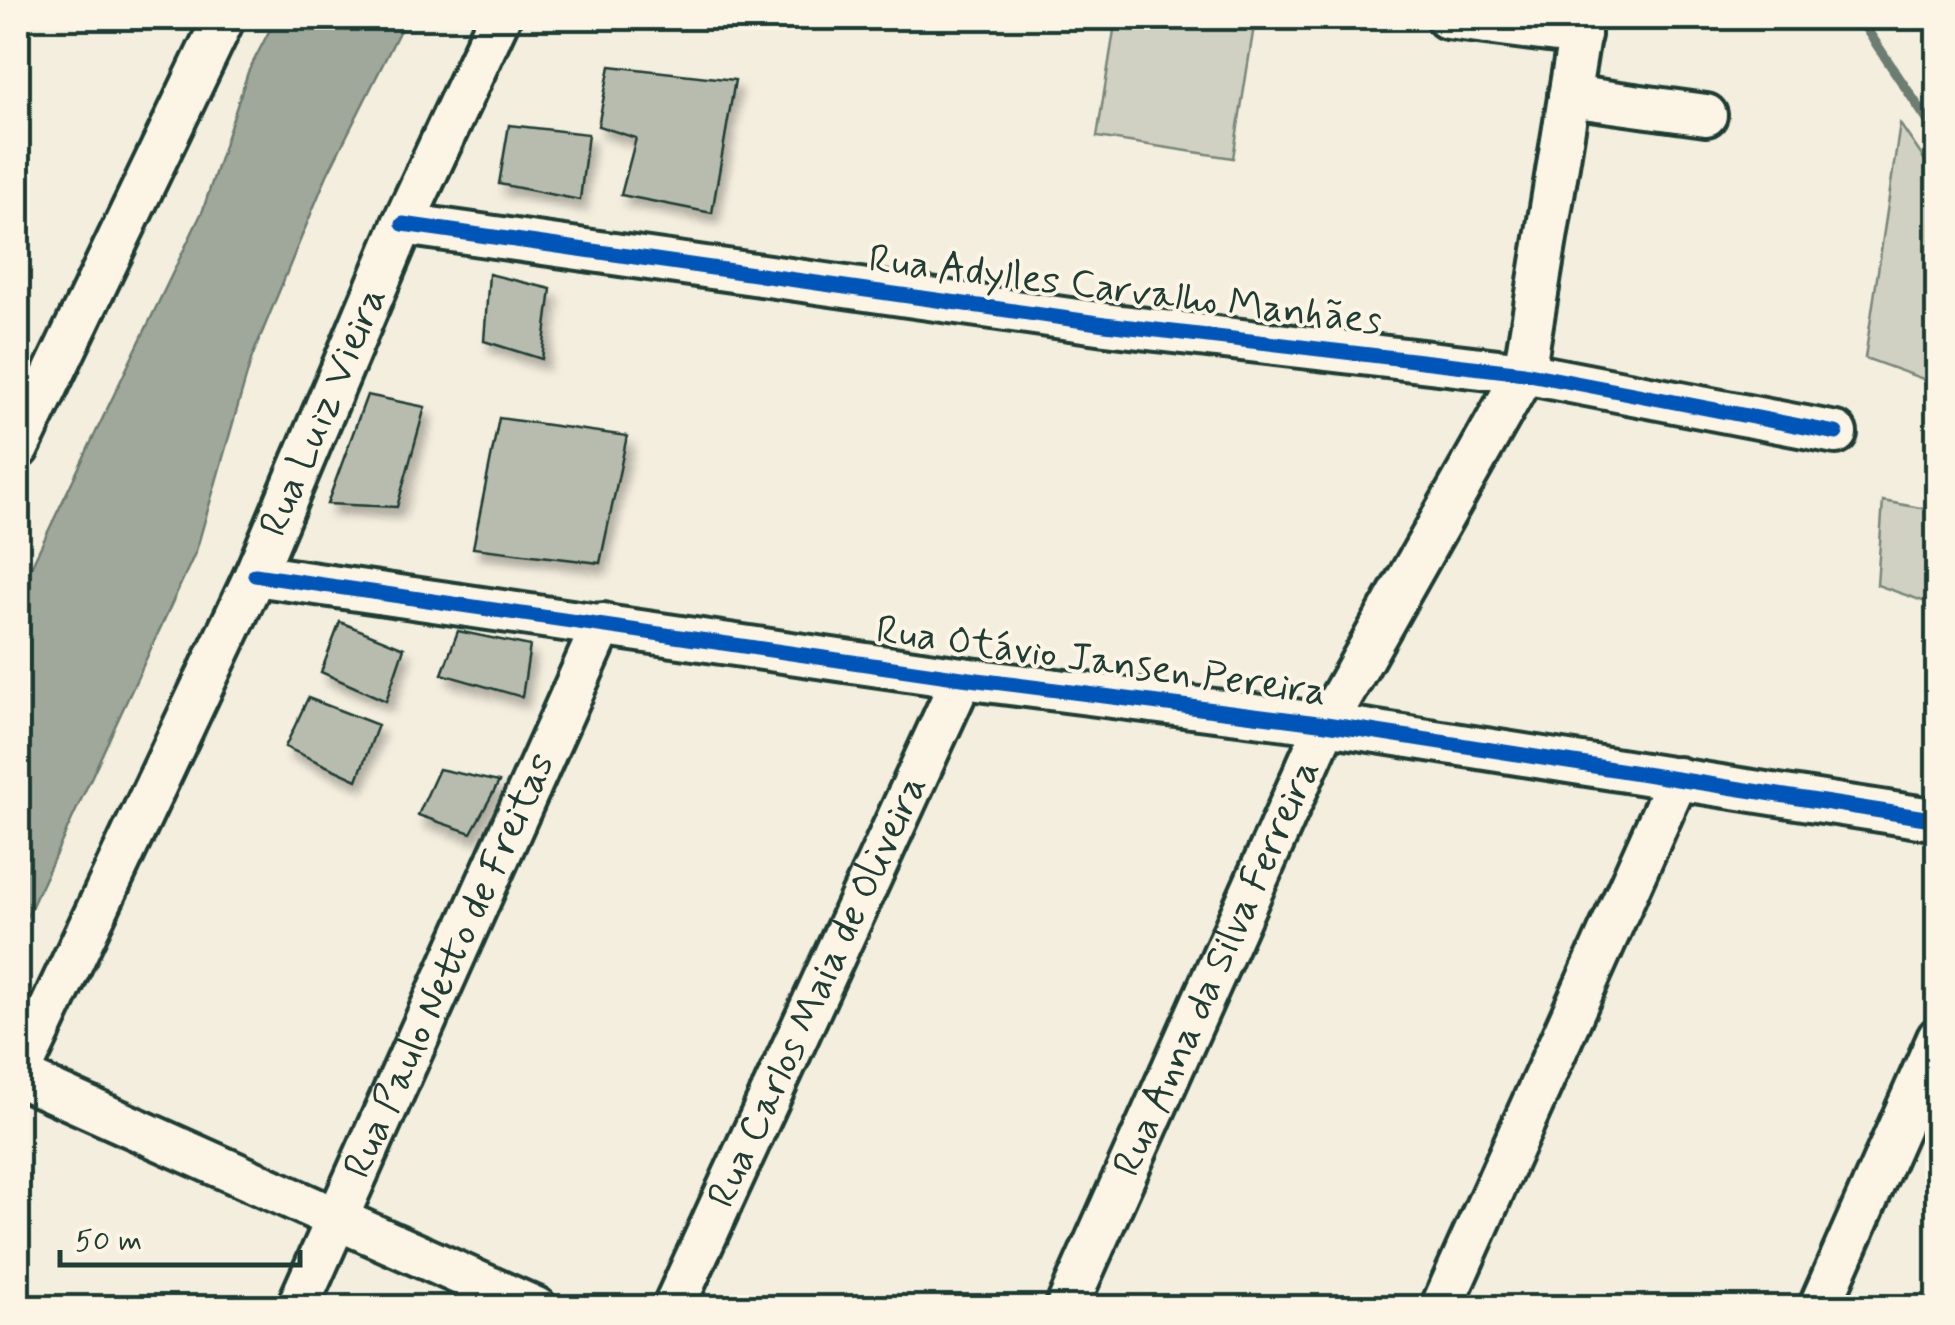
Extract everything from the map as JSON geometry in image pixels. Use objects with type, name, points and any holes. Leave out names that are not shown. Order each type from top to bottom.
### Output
[{"type":"street","points":[[18,448],[224,18]]},
{"type":"street","name":"Rua Luiz Vieira","points":[[18,1077],[255,575],[403,224],[498,18]]},
{"type":"street","points":[[1447,18],[1581,26]]},
{"type":"street","name":"Rua Anna da Silva Ferreira","points":[[1066,1308],[1326,724],[1524,373],[1581,26]]},
{"type":"street","points":[[1570,96],[1706,115]]},
{"type":"street","name":"Rua Adylles Carvalho Manhães","points":[[403,224],[1105,324],[1524,373],[1836,433]]},
{"type":"street","name":"Rua Otávio Jansen Pereira","points":[[255,575],[962,678],[1326,724],[1938,820]]},
{"type":"street","name":"Rua Paulo Netto de Freitas","points":[[297,1308],[603,624]]},
{"type":"street","name":"Rua Carlos Maia de Oliveira","points":[[673,1308],[962,678]]},
{"type":"street","points":[[1441,1308],[1678,778]]},
{"type":"street","points":[[1819,1308],[1938,1038]]},
{"type":"street","points":[[18,1077],[338,1216],[536,1308]]},
{"type":"shaded area","points":[[276,18],[406,18],[327,175],[252,357],[196,551],[18,936],[18,594],[203,210],[248,72]]},
{"type":"shaded area","points":[[1116,18],[1255,20],[1233,158],[1097,137]]},
{"type":"shaded area","points":[[1900,124],[1937,178],[1937,384],[1865,358]]},
{"type":"shaded area","points":[[1883,501],[1937,511],[1937,606],[1877,585]]},
{"type":"building","points":[[610,66],[735,80],[712,213],[621,195],[636,138],[598,126]]},
{"type":"building","points":[[509,125],[588,134],[580,200],[499,184]]},
{"type":"building","points":[[489,274],[551,289],[542,359],[484,341]]},
{"type":"building","points":[[367,395],[425,407],[397,507],[327,504]]},
{"type":"building","points":[[499,418],[627,436],[600,563],[473,548]]},
{"type":"building","points":[[340,622],[404,648],[386,701],[321,672]]},
{"type":"building","points":[[458,631],[530,646],[522,697],[442,674]]},
{"type":"building","points":[[308,698],[378,725],[357,780],[285,747]]},
{"type":"building","points":[[439,769],[499,782],[471,833],[418,815]]},
{"type":"waterway","points":[[1859,18],[1938,136]]},
{"type":"cycle path","points":[[403,224],[1105,324],[1524,373],[1836,433]]},
{"type":"cycle path","points":[[255,575],[962,678],[1326,724],[1938,820]]}]
